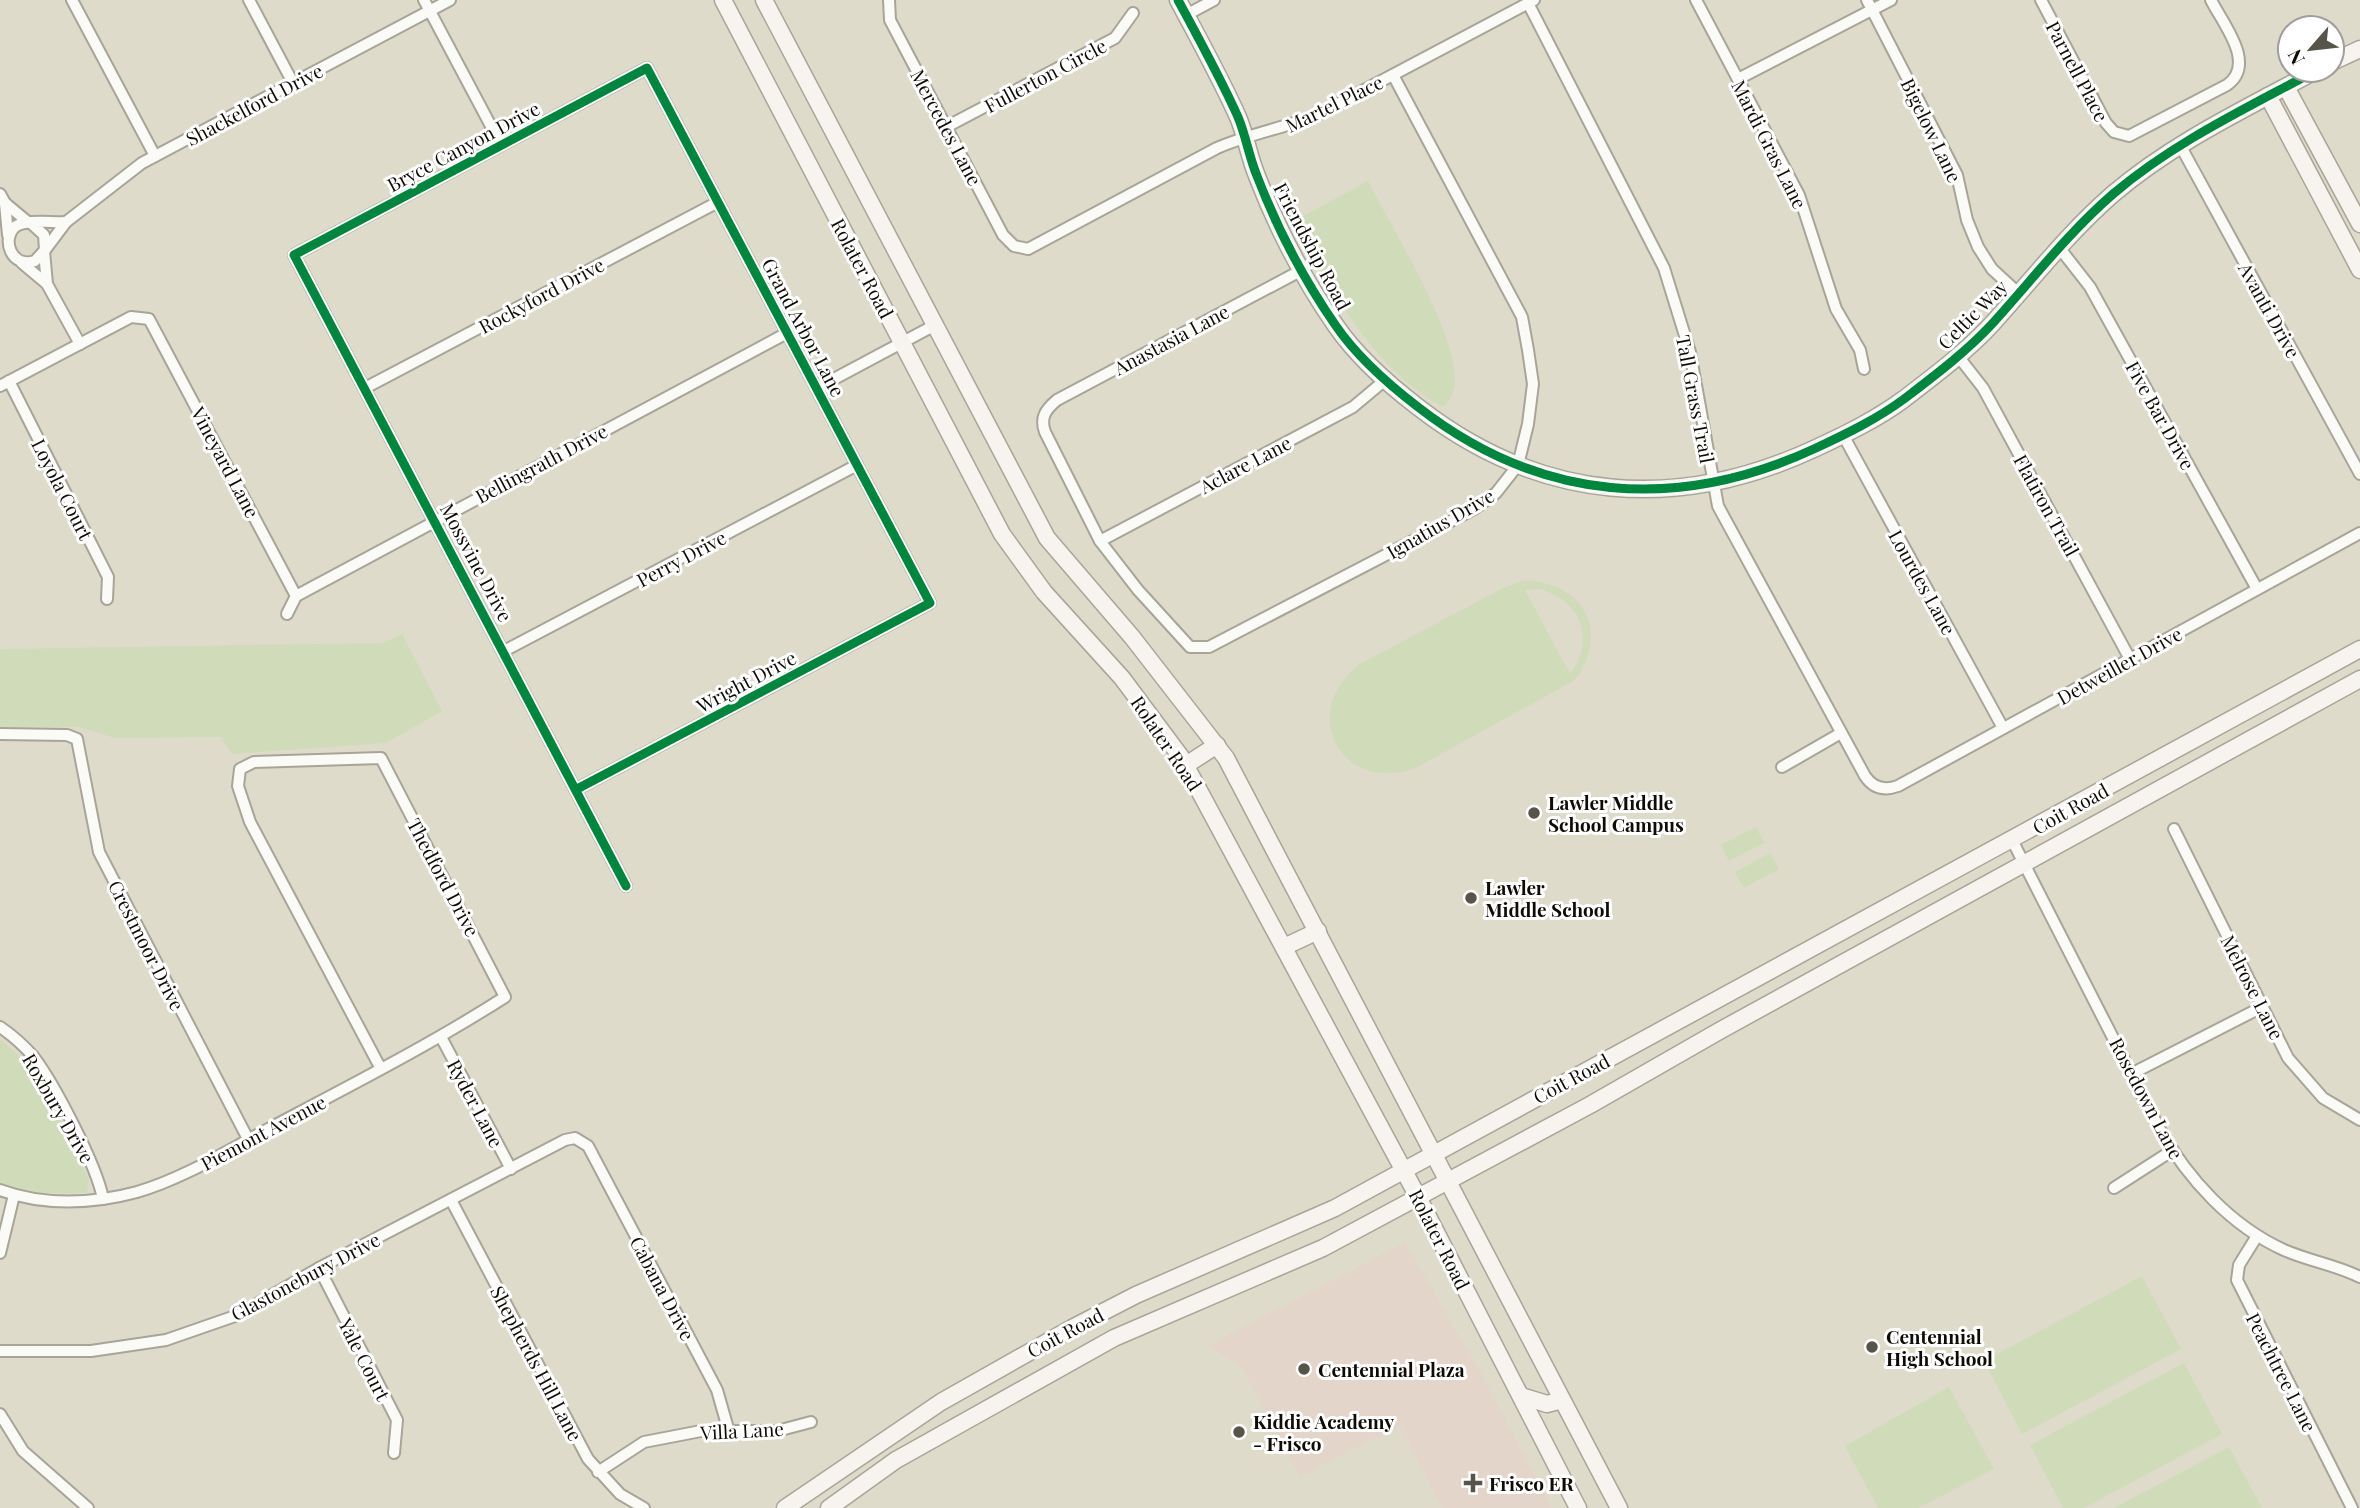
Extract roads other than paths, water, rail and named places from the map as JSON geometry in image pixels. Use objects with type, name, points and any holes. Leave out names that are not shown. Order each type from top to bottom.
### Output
[{"type":"main road","name":"Rolater Road","points":[[723,0],[1002,534],[1044,592],[1122,678],[1185,765],[1418,1197],[1578,1508]]},
{"type":"main road","name":"Rolater Road","points":[[764,0],[1047,538],[1132,637],[1217,745],[1435,1153],[1619,1508]]},
{"type":"main road","name":"Friendship Road","points":[[1182,7],[1221,80],[1245,137],[1267,201],[1302,270],[1338,329],[1384,382],[1446,429],[1518,465],[1568,482],[1610,488]]},
{"type":"main road","name":"Celtic Way","points":[[1610,488],[1662,490],[1713,484],[1776,466],[1843,435],[1901,401],[1958,356],[2058,246],[2114,193],[2180,145],[2291,84]]},
{"type":"main road","points":[[2286,87],[2360,224]]},
{"type":"main road","points":[[2268,96],[2360,270]]},
{"type":"main road","name":"Coit Road","points":[[785,1508],[892,1433],[1002,1366],[1125,1300],[1335,1208],[2360,649]]},
{"type":"main road","name":"Coit Road","points":[[830,1508],[896,1460],[1114,1338],[1323,1248],[1590,1105],[2360,679]]},
{"type":"main road","points":[[2295,685],[2308,708]]},
{"type":"main road","points":[[1185,765],[1217,745]]},
{"type":"main road","points":[[1284,947],[1318,931]]},
{"type":"main road","points":[[1778,968],[1792,991]]},
{"type":"main road","points":[[1186,1273],[1198,1301]]},
{"type":"main road","points":[[1002,1366],[1016,1393]]},
{"type":"main road","points":[[1521,1396],[1547,1404],[1562,1399]]},
{"type":"street","points":[[72,0],[155,156]]},
{"type":"street","points":[[249,0],[293,83]]},
{"type":"street","name":"Shackelford Drive","points":[[45,251],[66,222],[129,172],[293,83],[427,5],[450,0]]},
{"type":"street","name":"Mercedes Lane","points":[[888,0],[890,20],[1003,235],[1018,248]]},
{"type":"street","points":[[1182,7],[1214,0]]},
{"type":"street","name":"Mardi Gras Lane","points":[[1696,0],[1799,195],[1836,309],[1860,350],[1864,369]]},
{"type":"street","points":[[1738,79],[1869,5],[1891,0]]},
{"type":"street","name":"Parnell Place","points":[[2041,0],[2106,123],[2122,136],[2140,133],[2227,85],[2236,77],[2240,66],[2239,55],[2211,0]]},
{"type":"street","name":"Martel Place","points":[[1018,248],[1037,246],[1213,150],[1245,137],[1285,128],[1306,119],[1531,1]]},
{"type":"street","name":"Tall Grass Trail","points":[[1531,1],[1664,268],[1690,352],[1718,506],[1867,779],[1877,787]]},
{"type":"street","points":[[427,5],[501,145]]},
{"type":"street","name":"Bigelow Lane","points":[[1869,5],[1957,175],[1967,220],[1978,247],[1992,269],[2018,293]]},
{"type":"street","name":"Fullerton Circle","points":[[948,126],[1115,38],[1133,13]]},
{"type":"street","name":"Bryce Canyon Drive","points":[[295,255],[647,68]]},
{"type":"street","name":"Grand Arbor Lane","points":[[647,68],[930,603]]},
{"type":"street","name":"Ignatius Drive","points":[[1100,541],[1138,590],[1190,647],[1199,649],[1209,647],[1474,509],[1496,493],[1518,465],[1528,424],[1533,384],[1522,317],[1393,75]]},
{"type":"street","name":"Avanti Drive","points":[[2180,145],[2360,474]]},
{"type":"street","points":[[2,198],[44,235],[47,284]]},
{"type":"street","points":[[2,198],[8,253],[47,284],[80,344],[4,384]]},
{"type":"street","name":"Rockyford Drive","points":[[365,388],[718,202]]},
{"type":"street","points":[[0,247],[18,225],[66,222]]},
{"type":"street","name":"Five Bar Drive","points":[[2058,246],[2090,287],[2257,589]]},
{"type":"street","points":[[5,262],[35,261],[45,251]]},
{"type":"street","name":"Mossvine Drive","points":[[295,255],[578,789],[626,886]]},
{"type":"street","name":"Anastasia Lane","points":[[1100,541],[1045,432],[1042,423],[1044,414],[1056,400],[1302,270]]},
{"type":"street","name":"Vineyard Lane","points":[[80,344],[131,317],[142,316],[154,325],[296,596]]},
{"type":"street","points":[[817,388],[935,325]]},
{"type":"street","name":"Bellingrath Drive","points":[[296,596],[788,333]]},
{"type":"street","name":"Flatiron Trail","points":[[1958,356],[1983,388],[2130,659]]},
{"type":"street","name":"Aclare Lane","points":[[1100,541],[1353,407],[1384,382]]},
{"type":"street","name":"Loyola Court","points":[[4,384],[108,578],[107,599]]},
{"type":"street","name":"Lourdes Lane","points":[[1843,435],[2003,728]]},
{"type":"street","name":"Perry Drive","points":[[504,651],[857,465]]},
{"type":"street","name":"Detweiller Drive","points":[[1877,787],[1885,789],[1898,786],[2360,533]]},
{"type":"street","points":[[287,614],[296,596]]},
{"type":"street","name":"Wright Drive","points":[[578,789],[930,603]]},
{"type":"street","points":[[1782,767],[1841,733]]},
{"type":"street","name":"Crestmoor Drive","points":[[0,734],[67,736],[78,739],[99,852],[248,1139]]},
{"type":"street","name":"Thedford Drive","points":[[381,1069],[250,822],[238,786],[240,769],[254,762],[382,758],[506,996]]},
{"type":"street","name":"Melrose Lane","points":[[2174,829],[2288,1058],[2323,1098],[2360,1120]]},
{"type":"street","name":"Rosedown Lane","points":[[2012,840],[2173,1150],[2212,1198],[2257,1236],[2284,1250],[2360,1277]]},
{"type":"street","name":"Piemont Avenue","points":[[0,1190],[14,1195],[58,1201],[103,1199],[164,1183],[441,1037],[506,996]]},
{"type":"street","points":[[2133,1073],[2262,1007]]},
{"type":"street","name":"Roxbury Drive","points":[[0,1027],[27,1050],[44,1072],[92,1164],[103,1199]]},
{"type":"street","name":"Ryder Lane","points":[[441,1037],[511,1169]]},
{"type":"street","name":"Glastonebury Drive","points":[[0,1351],[91,1352],[166,1340],[238,1315],[318,1268],[569,1139],[580,1140],[589,1148]]},
{"type":"street","name":"Cabana Drive","points":[[589,1148],[717,1390],[729,1432]]},
{"type":"street","points":[[2114,1188],[2173,1150]]},
{"type":"street","points":[[0,1252],[14,1195]]},
{"type":"street","name":"Shepherds Hill Lane","points":[[451,1200],[585,1454],[620,1494],[643,1507]]},
{"type":"street","name":"Peachtree Lane","points":[[2257,1236],[2239,1265],[2237,1280],[2352,1508]]},
{"type":"street","name":"Yale Court","points":[[318,1268],[397,1420],[394,1453]]},
{"type":"street","points":[[0,1414],[15,1441],[88,1508]]},
{"type":"street","name":"Villa Lane","points":[[598,1472],[644,1442],[701,1431],[777,1431],[811,1422]]},
{"type":"place","name":"Lawler Middle School Campus","points":[[1534,813]]},
{"type":"place","name":"Lawler Middle School","points":[[1471,898]]},
{"type":"place","name":"Centennial High School","points":[[1872,1347]]},
{"type":"place","name":"Centennial Plaza","points":[[1304,1369]]},
{"type":"place","name":"Kiddie Academy - Frisco","points":[[1239,1432]]},
{"type":"place","name":"Frisco ER","points":[[1473,1483]]}]
